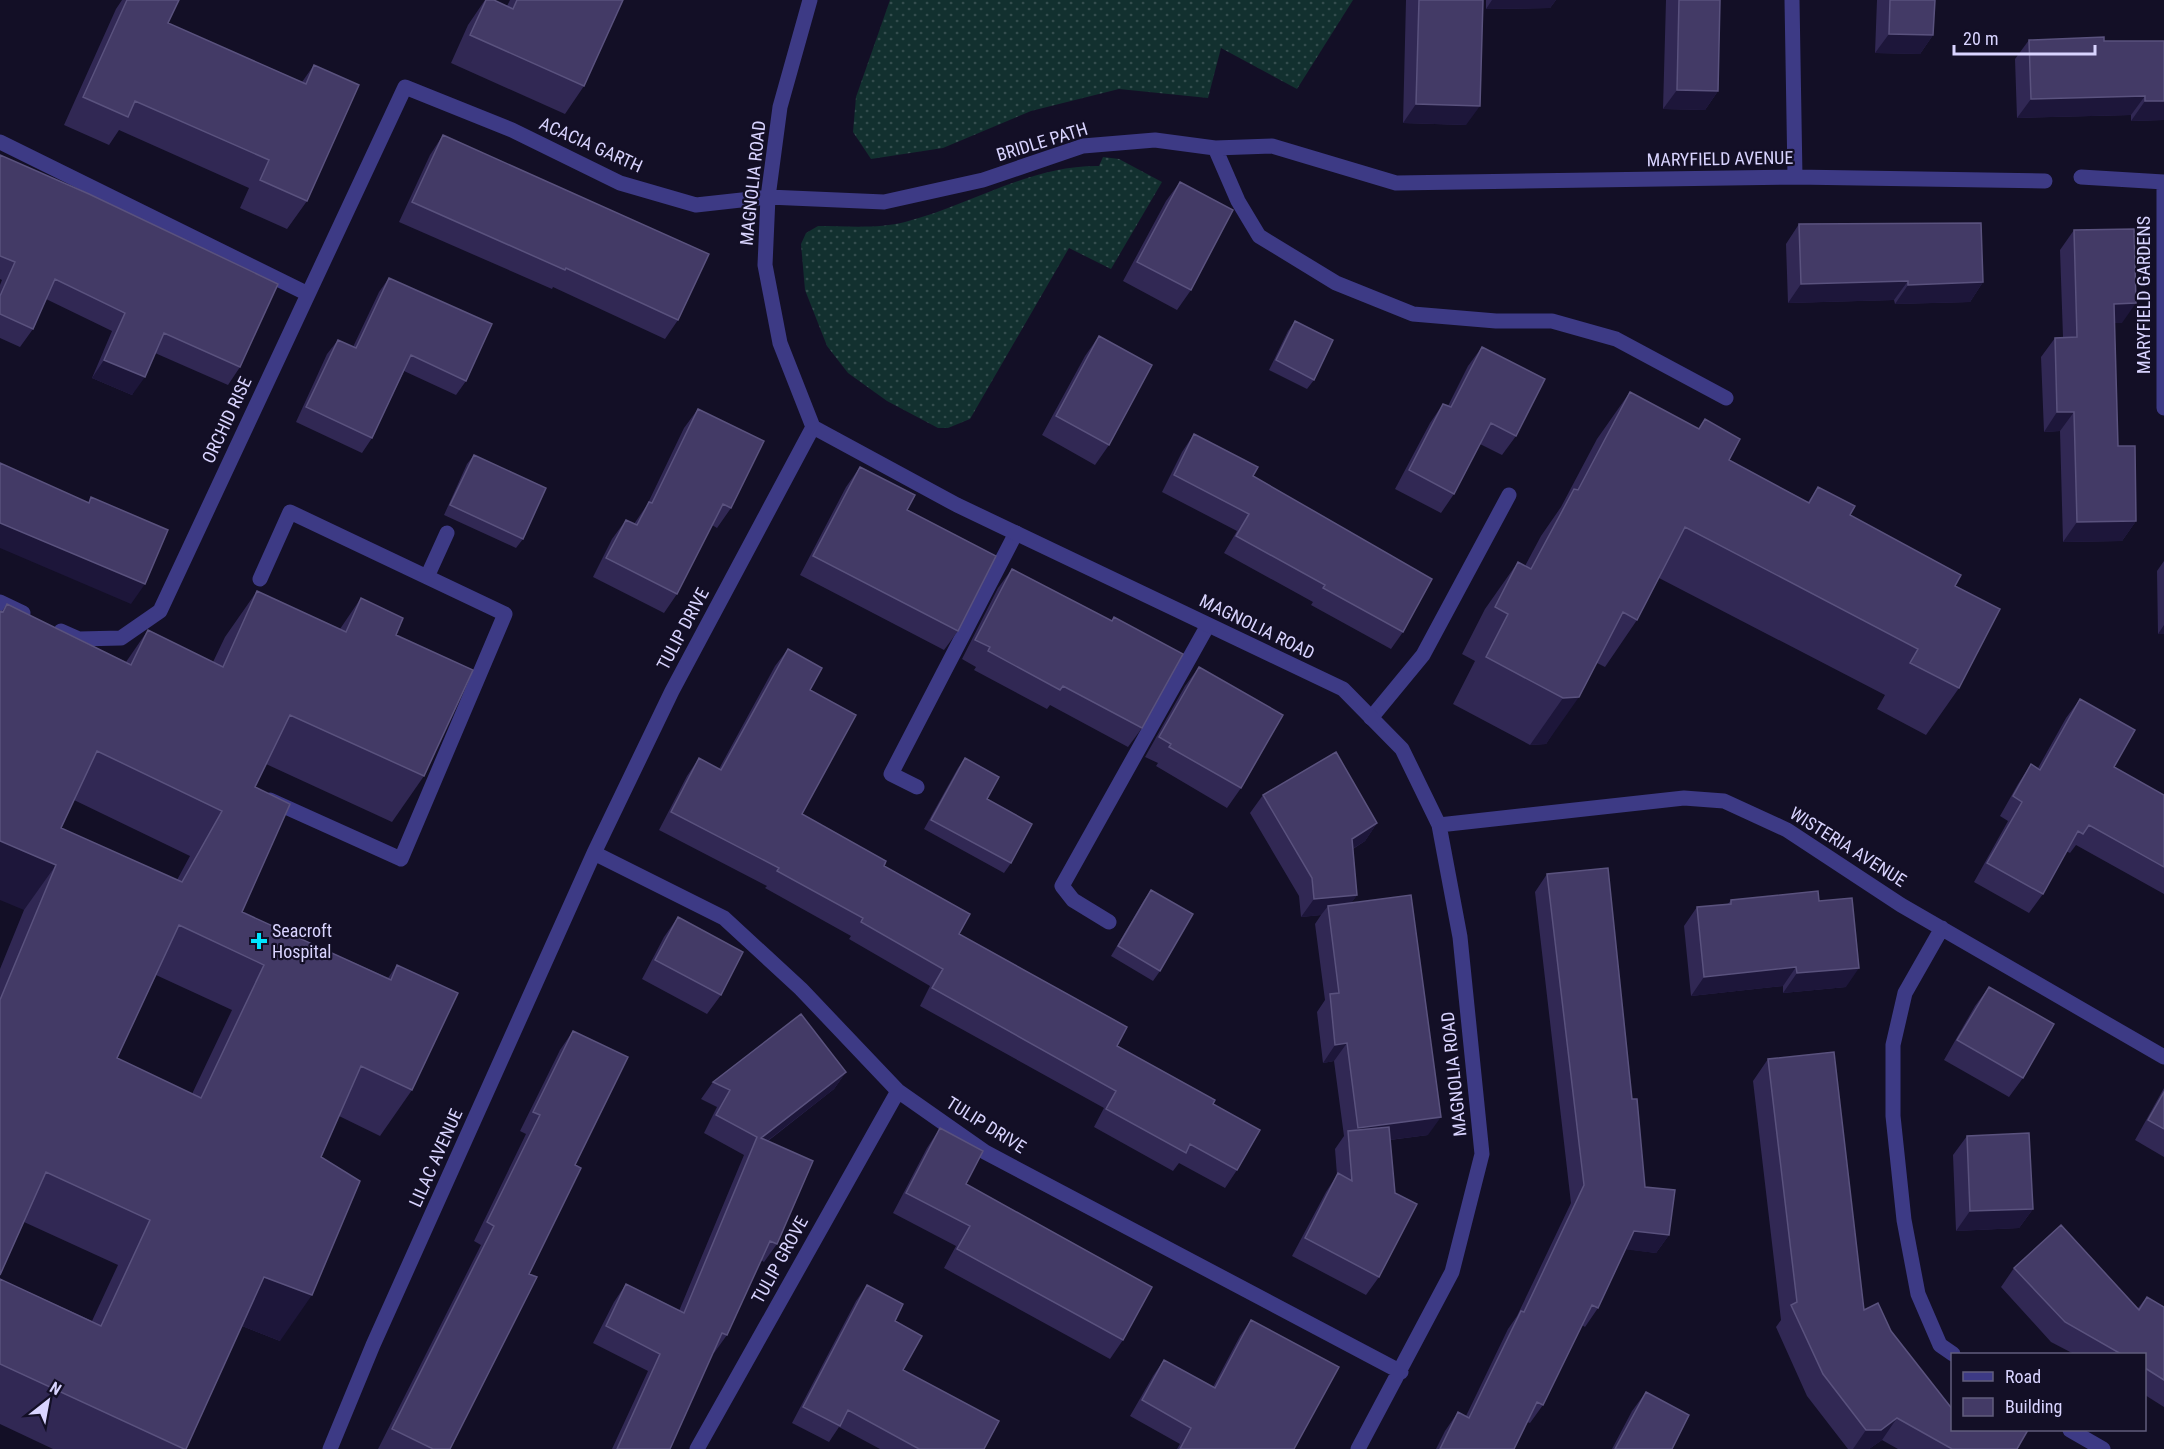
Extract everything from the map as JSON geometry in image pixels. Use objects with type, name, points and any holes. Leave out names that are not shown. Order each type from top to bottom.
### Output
[{"type":"street","name":"MAGNOLIA ROAD","points":[[810,0],[780,107],[768,197],[765,265],[780,343],[813,427],[938,495],[1342,689],[1402,749],[1440,825],[1460,937],[1482,1154],[1452,1272],[1359,1449]]},
{"type":"street","points":[[1792,0],[1795,177]]},
{"type":"street","name":"ACACIA GARTH","points":[[405,87],[512,130],[620,183],[696,205],[768,197]]},
{"type":"street","name":"ORCHID RISE","points":[[0,602],[78,639],[122,638],[160,611],[405,87]]},
{"type":"street","name":"BRIDLE PATH","points":[[768,197],[884,202],[983,180],[1083,146],[1155,140],[1215,148],[1272,146],[1396,183]]},
{"type":"street","points":[[0,142],[308,294]]},
{"type":"street","points":[[1215,148],[1238,201],[1259,236],[1336,283],[1413,314],[1496,321],[1552,321],[1616,339],[1725,398]]},
{"type":"street","name":"MARYFIELD AVENUE","points":[[1396,183],[1795,177],[2045,181]]},
{"type":"street","points":[[2081,177],[2164,182]]},
{"type":"street","name":"MARYFIELD GARDENS","points":[[2164,182],[2164,408]]},
{"type":"street","name":"TULIP DRIVE","points":[[580,885],[672,691],[813,427]]},
{"type":"street","points":[[1371,718],[1423,655],[1509,495]]},
{"type":"street","points":[[260,579],[290,512],[505,614],[401,859],[262,796]]},
{"type":"street","points":[[427,577],[447,533]]},
{"type":"street","points":[[917,787],[891,774],[1016,533]]},
{"type":"street","points":[[1109,922],[1073,900],[1062,885],[1208,625]]},
{"type":"street","name":"WISTERIA AVENUE","points":[[1440,825],[1684,798],[1724,801],[1787,830],[1942,928],[2164,1057]]},
{"type":"street","name":"TULIP DRIVE","points":[[594,853],[724,918],[801,989],[898,1091],[985,1152],[1401,1372]]},
{"type":"street","name":"LILAC AVENUE","points":[[330,1449],[373,1345],[580,885]]},
{"type":"street","points":[[1942,928],[1905,993],[1893,1045],[1893,1116],[1904,1220],[1918,1294],[1940,1345],[1952,1353]]},
{"type":"street","name":"TULIP GROVE","points":[[697,1449],[898,1091]]},
{"type":"street","points":[[2072,1431],[2103,1449]]},
{"type":"green space","points":[[890,0],[1353,0],[1297,89],[1221,48],[1208,98],[1119,89],[1031,111],[943,148],[871,159],[853,132],[856,97]]},
{"type":"green space","points":[[1103,157],[1119,159],[1162,182],[1111,269],[1069,248],[970,419],[948,428],[938,428],[887,401],[848,373],[827,346],[805,290],[801,244],[806,233],[818,226],[873,226],[905,222],[1049,172],[1074,167],[1099,166]]},
{"type":"building","points":[[127,0],[179,0],[168,23],[306,84],[314,65],[359,85],[307,201],[260,180],[269,160],[135,101],[128,117],[83,97]]},
{"type":"building","points":[[486,0],[494,0],[513,9],[517,0],[623,0],[584,86],[470,35]]},
{"type":"building","points":[[1419,0],[1483,0],[1480,106],[1416,104]]},
{"type":"building","points":[[1679,0],[1720,0],[1718,91],[1677,90]]},
{"type":"building","points":[[1890,0],[1935,0],[1933,35],[1889,34]]},
{"type":"building","points":[[2104,37],[2104,41],[2164,41],[2164,101],[2145,101],[2145,96],[2031,99],[2029,40]]},
{"type":"building","points":[[443,135],[709,254],[678,320],[566,268],[565,270],[412,202]]},
{"type":"building","points":[[0,155],[89,194],[278,284],[240,367],[164,333],[145,377],[104,360],[125,313],[55,279],[33,329],[0,314],[0,296],[15,262],[0,256]]},
{"type":"building","points":[[1180,182],[1233,210],[1191,290],[1137,262]]},
{"type":"building","points":[[1981,223],[1983,282],[1908,285],[1908,281],[1801,284],[1799,224]]},
{"type":"building","points":[[2134,229],[2136,303],[2114,304],[2118,446],[2135,446],[2136,521],[2077,522],[2074,412],[2057,412],[2055,338],[2077,337],[2074,230]]},
{"type":"building","points":[[389,278],[492,324],[466,381],[411,355],[372,438],[306,407],[338,340],[356,348]]},
{"type":"building","points":[[1295,321],[1333,340],[1314,380],[1276,360]]},
{"type":"building","points":[[1099,336],[1152,365],[1109,445],[1056,416]]},
{"type":"building","points":[[1482,347],[1545,379],[1516,436],[1491,423],[1454,494],[1409,470],[1443,404],[1451,407]]},
{"type":"building","points":[[1630,392],[1699,429],[1705,419],[1740,439],[1729,460],[1809,503],[1818,487],[1855,506],[1850,515],[1961,575],[1955,586],[2000,609],[1959,688],[1910,663],[1918,649],[1685,527],[1637,620],[1623,612],[1579,697],[1563,698],[1486,657],[1508,614],[1495,607],[1518,562],[1531,569],[1574,489],[1578,490]]},
{"type":"building","points":[[698,409],[764,441],[731,508],[723,504],[677,594],[606,558],[626,520],[637,525],[649,502],[652,503]]},
{"type":"building","points":[[1194,434],[1258,467],[1253,476],[1432,579],[1403,632],[1323,588],[1325,585],[1236,536],[1249,514],[1174,475]]},
{"type":"building","points":[[474,455],[546,488],[523,539],[450,505]]},
{"type":"building","points":[[0,463],[89,503],[91,497],[168,530],[145,584],[0,523]]},
{"type":"building","points":[[860,467],[915,495],[907,510],[996,556],[958,631],[813,556]]},
{"type":"building","points":[[1012,569],[1112,621],[1114,617],[1183,654],[1142,728],[1063,686],[1060,690],[988,651],[990,647],[975,640]]},
{"type":"building","points":[[257,591],[346,632],[361,598],[403,618],[396,635],[473,670],[424,776],[290,715],[255,787],[290,804],[242,912],[391,980],[397,965],[458,993],[412,1090],[361,1066],[321,1157],[360,1181],[312,1295],[264,1277],[186,1449],[184,1449],[0,1364],[0,1279],[101,1326],[150,1220],[46,1172],[0,1275],[0,1000],[56,865],[0,841],[0,611],[3,612],[7,604],[131,665],[148,630],[223,667]],"holes":[[[97,751],[222,811],[182,882],[61,828]],[[179,925],[264,965],[201,1098],[117,1058]]]},
{"type":"building","points":[[788,649],[822,668],[810,690],[856,715],[802,814],[886,861],[884,866],[970,914],[959,934],[1127,1027],[1117,1046],[1215,1100],[1213,1104],[1260,1130],[1237,1170],[1190,1144],[1186,1153],[1106,1109],[1116,1091],[932,988],[943,969],[861,922],[863,918],[777,871],[779,868],[671,812],[699,758],[721,770]]},
{"type":"building","points":[[1199,667],[1283,715],[1241,788],[1169,747],[1171,744],[1159,737]]},
{"type":"building","points":[[2080,699],[2135,730],[2114,767],[2164,795],[2164,867],[2089,825],[2083,834],[2078,831],[2043,894],[1987,863],[2022,802],[2013,796],[2031,764],[2040,770]]},
{"type":"building","points":[[1336,752],[1377,823],[1352,839],[1357,895],[1314,899],[1312,878],[1263,795]]},
{"type":"building","points":[[965,758],[999,777],[987,799],[1032,824],[1011,863],[931,820]]},
{"type":"building","points":[[1608,868],[1632,1099],[1637,1099],[1645,1187],[1675,1190],[1669,1235],[1634,1231],[1598,1308],[1592,1305],[1543,1405],[1537,1402],[1514,1449],[1440,1449],[1458,1412],[1469,1418],[1521,1311],[1524,1312],[1584,1185],[1547,874]]},
{"type":"building","points":[[1151,890],[1193,914],[1160,971],[1118,946]]},
{"type":"building","points":[[1818,891],[1819,901],[1852,898],[1859,968],[1797,973],[1796,967],[1704,977],[1697,907],[1731,904],[1731,900]]},
{"type":"building","points":[[1411,895],[1441,1117],[1358,1128],[1347,1043],[1335,1045],[1330,994],[1339,993],[1328,906]]},
{"type":"building","points":[[678,917],[743,952],[721,995],[655,960]]},
{"type":"building","points":[[1989,987],[2054,1024],[2023,1078],[1957,1040]]},
{"type":"building","points":[[801,1014],[846,1072],[761,1138],[813,1161],[777,1244],[770,1241],[727,1335],[722,1333],[670,1449],[617,1449],[660,1354],[606,1326],[626,1284],[684,1313],[757,1137],[716,1115],[730,1090],[713,1082]]},
{"type":"building","points":[[573,1031],[628,1057],[575,1165],[581,1168],[529,1274],[537,1277],[450,1449],[433,1449],[392,1429],[494,1226],[487,1222],[540,1115],[533,1112]]},
{"type":"building","points":[[1834,1052],[1864,1310],[1878,1303],[1891,1331],[1951,1407],[1951,1431],[2027,1431],[2017,1449],[1952,1449],[1897,1418],[1881,1430],[1866,1430],[1823,1374],[1791,1305],[1797,1302],[1768,1059]]},
{"type":"building","points":[[2164,1092],[2164,1129],[2148,1120]]},
{"type":"building","points":[[1389,1127],[1395,1193],[1417,1204],[1379,1277],[1305,1238],[1338,1173],[1352,1181],[1348,1131]]},
{"type":"building","points":[[940,1128],[983,1151],[966,1184],[1152,1287],[1123,1340],[957,1249],[970,1226],[906,1193]]},
{"type":"building","points":[[2029,1133],[2033,1209],[1970,1211],[1967,1136]]},
{"type":"building","points":[[2061,1225],[2139,1310],[2147,1297],[2164,1307],[2164,1380],[2146,1369],[2146,1353],[2119,1353],[2065,1322],[2014,1268]]},
{"type":"building","points":[[867,1285],[903,1304],[895,1321],[922,1336],[903,1370],[999,1421],[984,1449],[919,1449],[848,1410],[840,1426],[803,1407]]},
{"type":"building","points":[[1251,1320],[1339,1367],[1294,1449],[1180,1449],[1191,1428],[1142,1400],[1164,1360],[1215,1388]]},
{"type":"building","points":[[1646,1392],[1689,1415],[1672,1449],[1615,1449]]},
{"type":"place","name":"Seacroft Hospital","points":[[259,941]]}]
